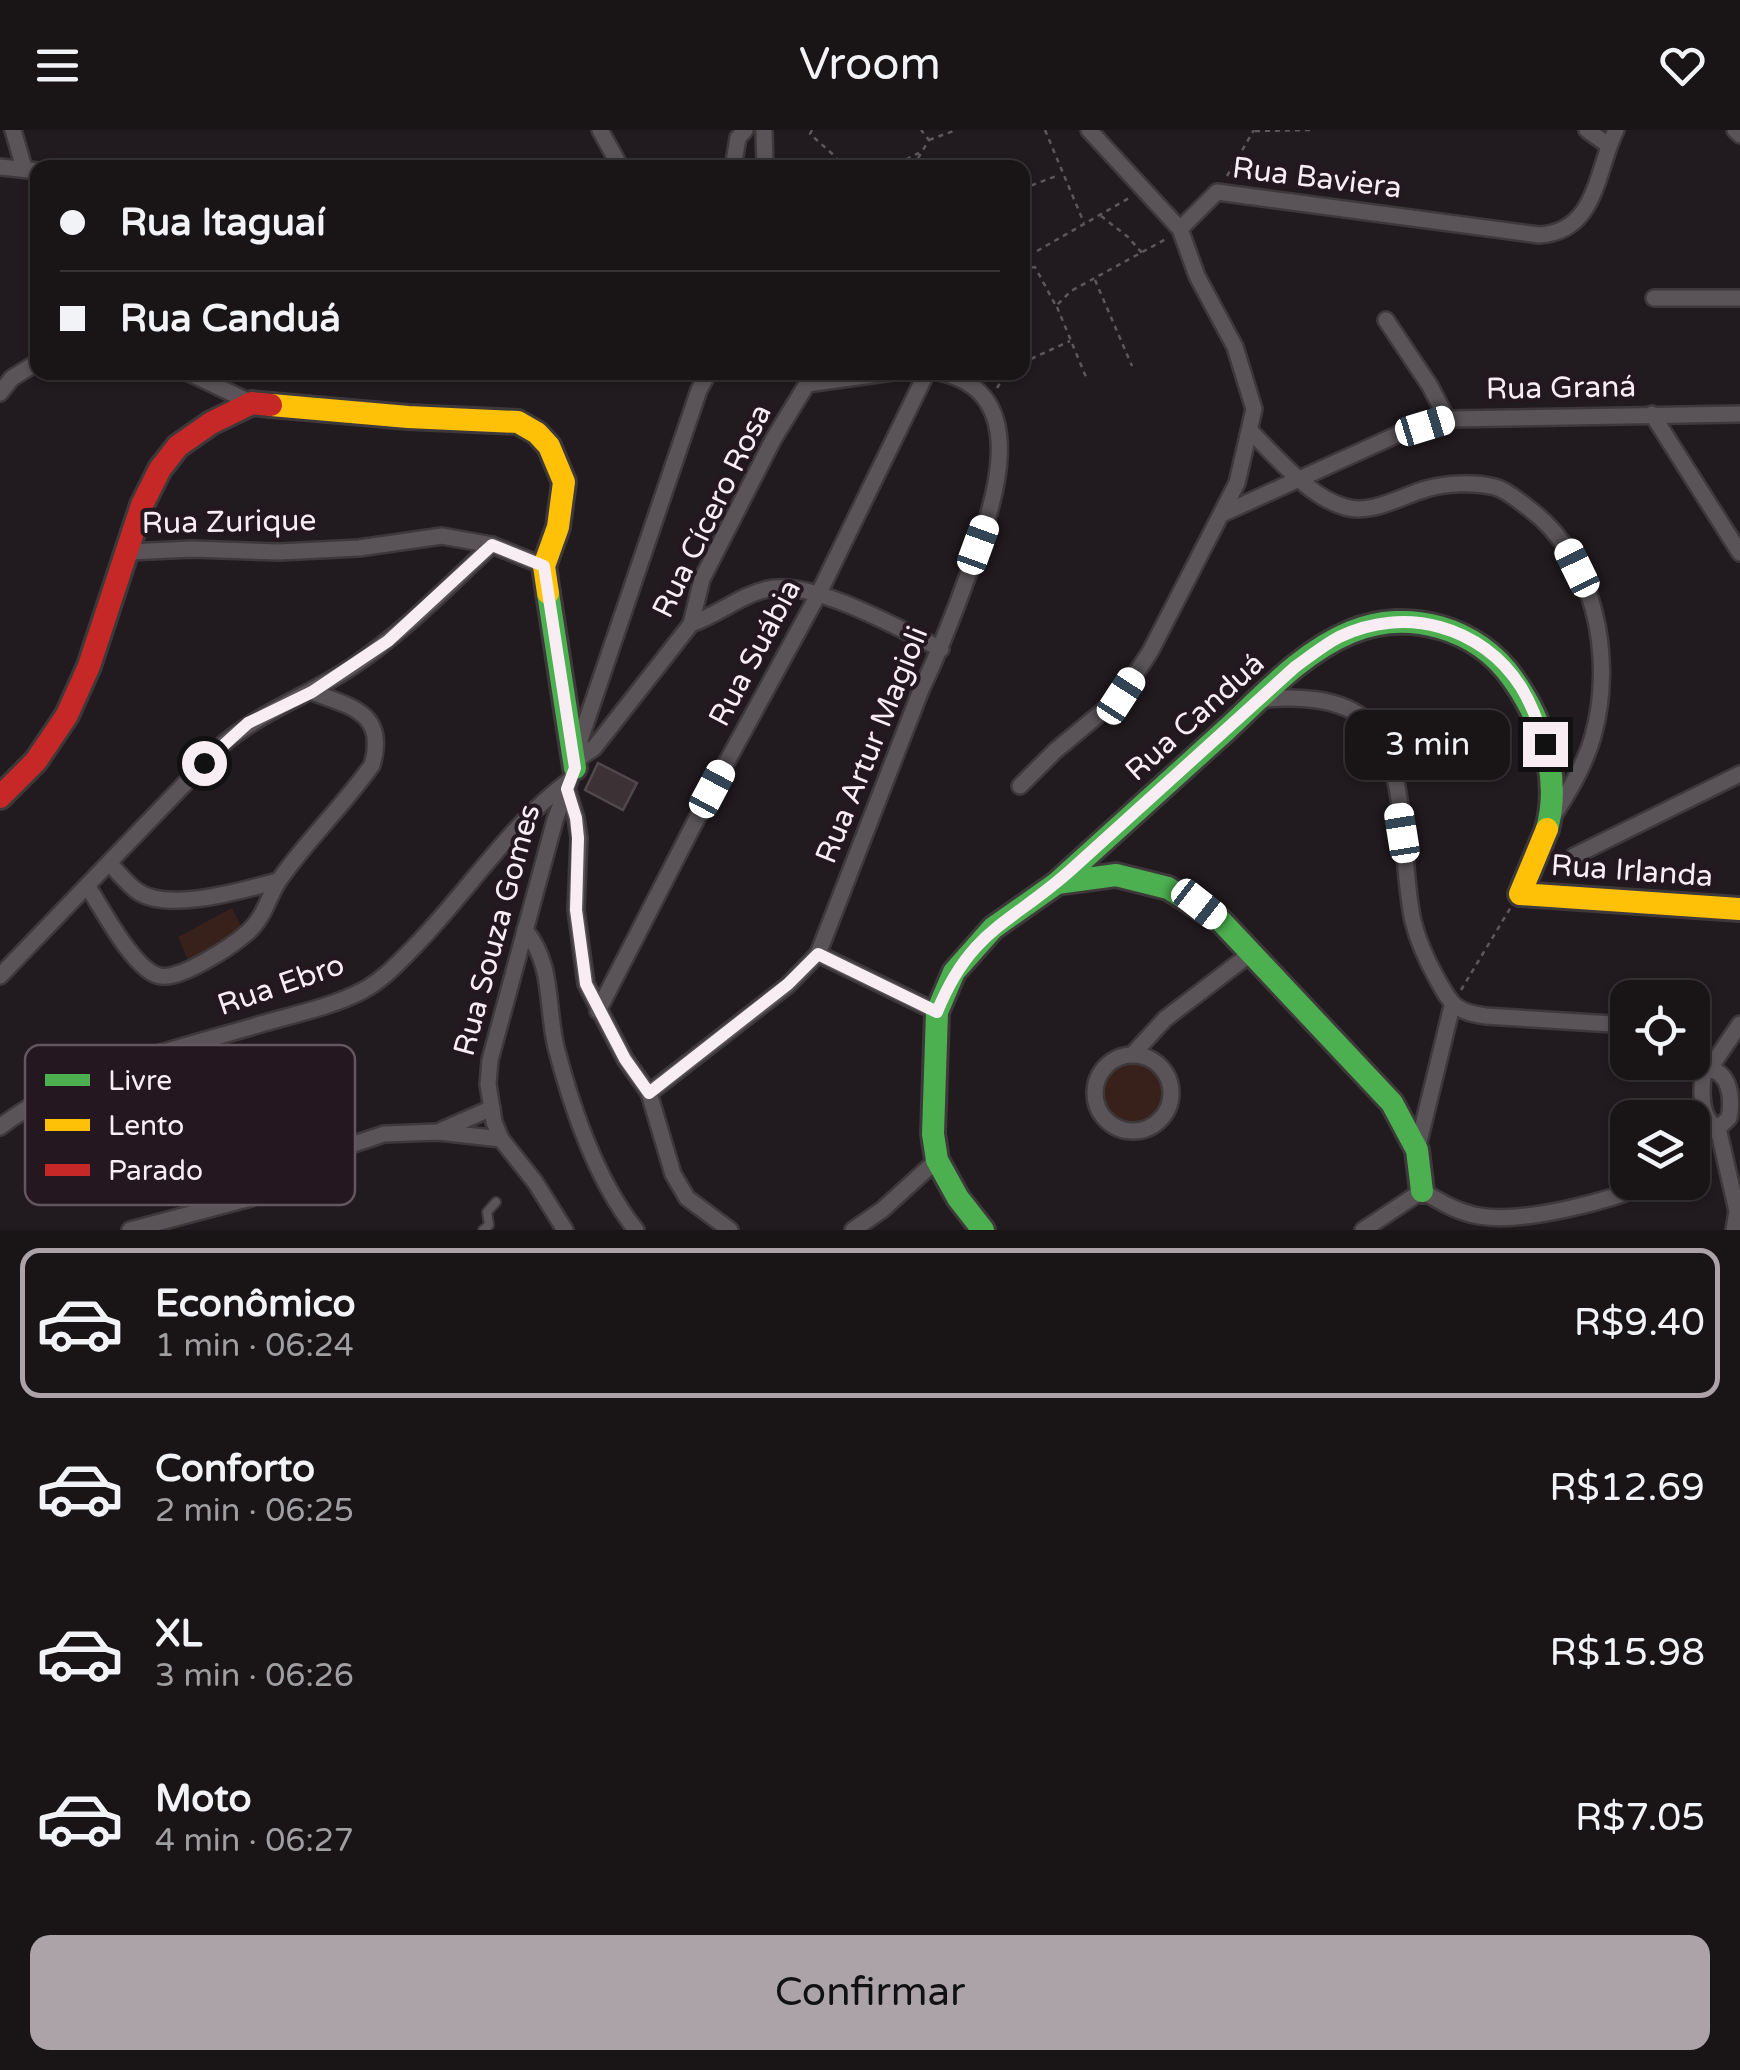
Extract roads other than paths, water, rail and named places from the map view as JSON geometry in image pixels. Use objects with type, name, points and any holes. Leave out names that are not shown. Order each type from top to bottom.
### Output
[{"type":"street","points":[[14,130],[30,168]]},
{"type":"street","points":[[600,130],[617,160]]},
{"type":"street","points":[[734,160],[738,138],[745,130]]},
{"type":"street","points":[[764,130],[765,160]]},
{"type":"street","points":[[1020,786],[1121,696],[1150,652],[1238,482],[1254,409],[1235,347],[1196,276],[1180,229],[1089,130]]},
{"type":"street","points":[[1588,130],[1612,138]]},
{"type":"street","points":[[1735,130],[1740,136]]},
{"type":"street","name":"Rua Baviera","points":[[1180,229],[1217,192],[1539,235],[1557,234],[1589,204],[1612,138]]},
{"type":"street","points":[[0,167],[30,170]]},
{"type":"street","points":[[1654,298],[1740,298]]},
{"type":"street","points":[[1386,320],[1447,419]]},
{"type":"street","points":[[0,393],[12,378],[30,367]]},
{"type":"street","points":[[204,380],[252,403],[518,422],[549,446],[564,482],[558,527],[544,566],[572,774],[578,838],[576,910],[586,984],[625,1059],[649,1093],[673,1174],[688,1198],[730,1230]]},
{"type":"street","points":[[696,380],[699,390]]},
{"type":"street","name":"Rua Souza Gomes","points":[[564,1230],[535,1182],[502,1139],[488,1084],[490,1060],[581,737],[705,380]]},
{"type":"street","name":"Rua Cícero Rosa","points":[[572,774],[691,624],[702,579],[807,380]]},
{"type":"street","name":"Rua Suábia","points":[[598,1010],[712,789],[819,594],[924,380]]},
{"type":"street","name":"Rua Artur Magioli","points":[[649,1093],[773,996],[818,954],[921,690],[941,649],[991,511],[1001,444],[987,404],[963,380]]},
{"type":"street","points":[[128,552],[142,505],[160,469],[178,446],[211,423],[252,403]]},
{"type":"street","points":[[1652,414],[1740,553]]},
{"type":"street","name":"Rua Graná","points":[[1222,514],[1403,432],[1447,419],[1740,414]]},
{"type":"street","points":[[1250,432],[1301,479],[1348,508],[1366,508],[1428,488],[1496,487],[1539,516],[1562,542],[1592,606],[1600,641],[1601,690],[1594,735],[1550,821]]},
{"type":"street","name":"Rua Zurique","points":[[0,797],[36,761],[66,715],[89,666],[128,552],[359,548],[442,536],[492,545],[544,566]]},
{"type":"street","points":[[0,976],[234,735],[275,708],[312,692],[388,641],[492,545]]},
{"type":"street","points":[[691,624],[766,589],[819,594],[941,649]]},
{"type":"street","name":"Rua Canduá","points":[[937,1012],[954,972],[978,942],[1010,914],[1057,883],[1258,700],[1319,650],[1361,628],[1406,621],[1448,628],[1492,653],[1523,690],[1545,744],[1552,792],[1550,821],[1523,888]]},
{"type":"street","points":[[88,887],[124,943],[142,965],[159,976],[177,974],[217,954],[250,930],[265,911],[278,881],[372,765],[379,742],[363,714],[312,692]]},
{"type":"street","points":[[1258,700],[1284,697],[1338,706],[1365,719],[1376,732],[1394,781],[1413,922],[1421,947],[1452,1006],[1468,1014],[1610,1024]]},
{"type":"street","name":"Rua Ebro","points":[[192,1045],[316,1008],[364,990],[388,974],[534,809],[572,774]]},
{"type":"street","points":[[1574,856],[1740,774]]},
{"type":"street","points":[[109,863],[138,892],[158,900],[230,893],[278,881]]},
{"type":"street","points":[[1057,883],[1116,875],[1168,888],[1199,904],[1221,921],[1373,1080],[1403,1120],[1418,1150]]},
{"type":"street","name":"Rua Irlanda","points":[[1523,888],[1740,908]]},
{"type":"street","points":[[526,930],[543,957],[555,1043],[570,1092],[598,1164],[622,1212],[636,1230]]},
{"type":"street","points":[[818,954],[937,1012],[933,1134],[937,1160],[958,1198],[983,1230]]},
{"type":"street","points":[[1132,1055],[1156,1063],[1170,1085],[1166,1111],[1158,1121],[1134,1131],[1121,1129],[1100,1113],[1095,1087],[1108,1064],[1132,1055],[1165,1019],[1250,954]]},
{"type":"street","points":[[1452,1006],[1418,1150],[1422,1190],[1448,1208],[1482,1217],[1564,1208],[1610,1197]]},
{"type":"street","points":[[1723,1123],[1704,1109],[1715,1074],[1740,1024]]},
{"type":"street","points":[[1715,1074],[1723,1145],[1737,1211],[1734,1230]]},
{"type":"street","points":[[438,1132],[492,1108]]},
{"type":"street","name":"Rua Ebro","points":[[0,1126],[25,1111]]},
{"type":"street","points":[[355,1142],[384,1134],[438,1132],[502,1139]]},
{"type":"street","points":[[853,1230],[882,1210],[937,1160]]},
{"type":"street","points":[[1363,1230],[1422,1190]]},
{"type":"street","points":[[130,1230],[225,1205]]},
{"type":"lane","points":[[483,1230],[489,1226],[487,1212],[496,1202]]}]
